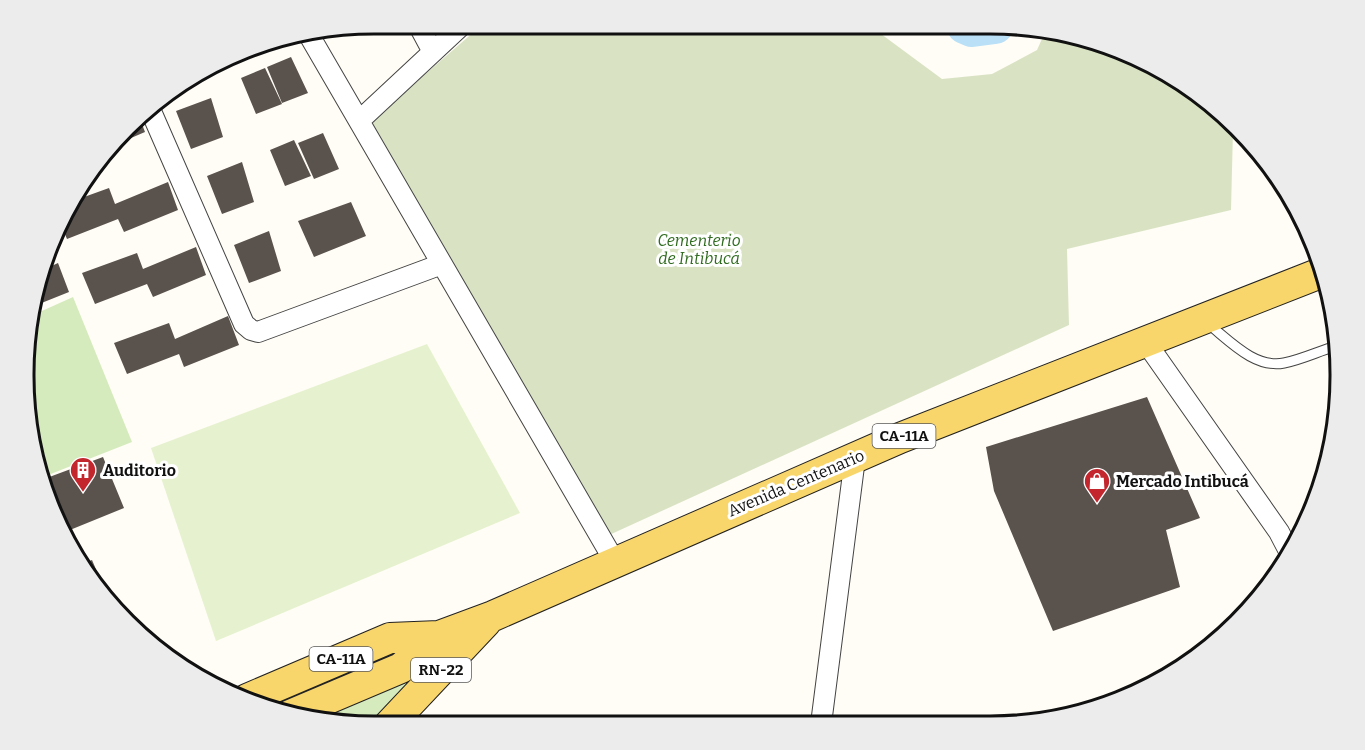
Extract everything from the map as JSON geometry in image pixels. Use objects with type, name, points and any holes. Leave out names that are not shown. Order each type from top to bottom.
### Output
[{"type":"main road","name":"Avenida Centenario","points":[[258,694],[390,638],[439,636],[493,616],[900,438],[1315,275]]},
{"type":"main road","name":"RN-22","points":[[398,716],[493,616]]},
{"type":"main road","name":"Avenida Centenario","points":[[306,708],[401,668],[439,636]]},
{"type":"street","points":[[423,34],[433,52]]},
{"type":"street","points":[[359,121],[452,34]]},
{"type":"street","points":[[312,40],[615,562]]},
{"type":"street","points":[[153,116],[244,324],[251,330],[258,332],[442,264]]},
{"type":"street","points":[[1145,341],[1285,544]]},
{"type":"street","points":[[822,716],[855,458]]},
{"type":"lane","points":[[1202,319],[1251,358],[1265,362],[1282,364],[1330,348]]},
{"type":"green space","name":"Cementerio de Intibucá","points":[[471,34],[881,34],[942,79],[992,74],[1037,50],[1042,38],[1078,46],[1120,60],[1160,80],[1215,119],[1233,136],[1231,210],[1067,249],[1069,325],[607,536],[370,122]]},
{"type":"green space","points":[[73,297],[132,442],[50,474],[41,441],[35,397],[35,353],[41,312]]},
{"type":"green space","points":[[427,344],[520,513],[216,641],[151,448]]},
{"type":"green space","points":[[402,673],[409,688],[383,716],[314,710]]},
{"type":"building","points":[[291,57],[308,93],[282,103],[267,67]]},
{"type":"building","points":[[265,68],[282,104],[256,114],[241,78]]},
{"type":"building","points":[[211,98],[223,137],[191,149],[176,111]]},
{"type":"building","points":[[143,126],[145,132],[130,139]]},
{"type":"building","points":[[323,133],[339,169],[314,179],[298,143]]},
{"type":"building","points":[[294,140],[311,176],[285,186],[270,150]]},
{"type":"building","points":[[242,162],[254,202],[222,214],[207,176]]},
{"type":"building","points":[[168,182],[178,210],[124,232],[118,219],[67,239],[65,234],[85,197],[109,188],[115,204]]},
{"type":"building","points":[[351,202],[366,236],[314,257],[298,221]]},
{"type":"building","points":[[269,231],[281,271],[249,283],[234,245]]},
{"type":"building","points":[[196,247],[206,275],[153,297],[147,284],[95,304],[82,273],[137,253],[143,269]]},
{"type":"building","points":[[58,263],[69,292],[42,303],[46,287],[53,265]]},
{"type":"building","points":[[228,316],[239,345],[184,367],[179,354],[127,374],[114,343],[169,323],[175,339]]},
{"type":"building","name":"Mercado Intibucá","points":[[1147,397],[1200,518],[1166,530],[1180,587],[1053,631],[994,491],[986,447]]},
{"type":"building","name":"Auditorio","points":[[103,457],[124,508],[72,529],[60,505],[51,477]]},
{"type":"place","name":"Auditorio","points":[[83,493]]},
{"type":"place","name":"Mercado Intibucá","points":[[1097,504]]}]
